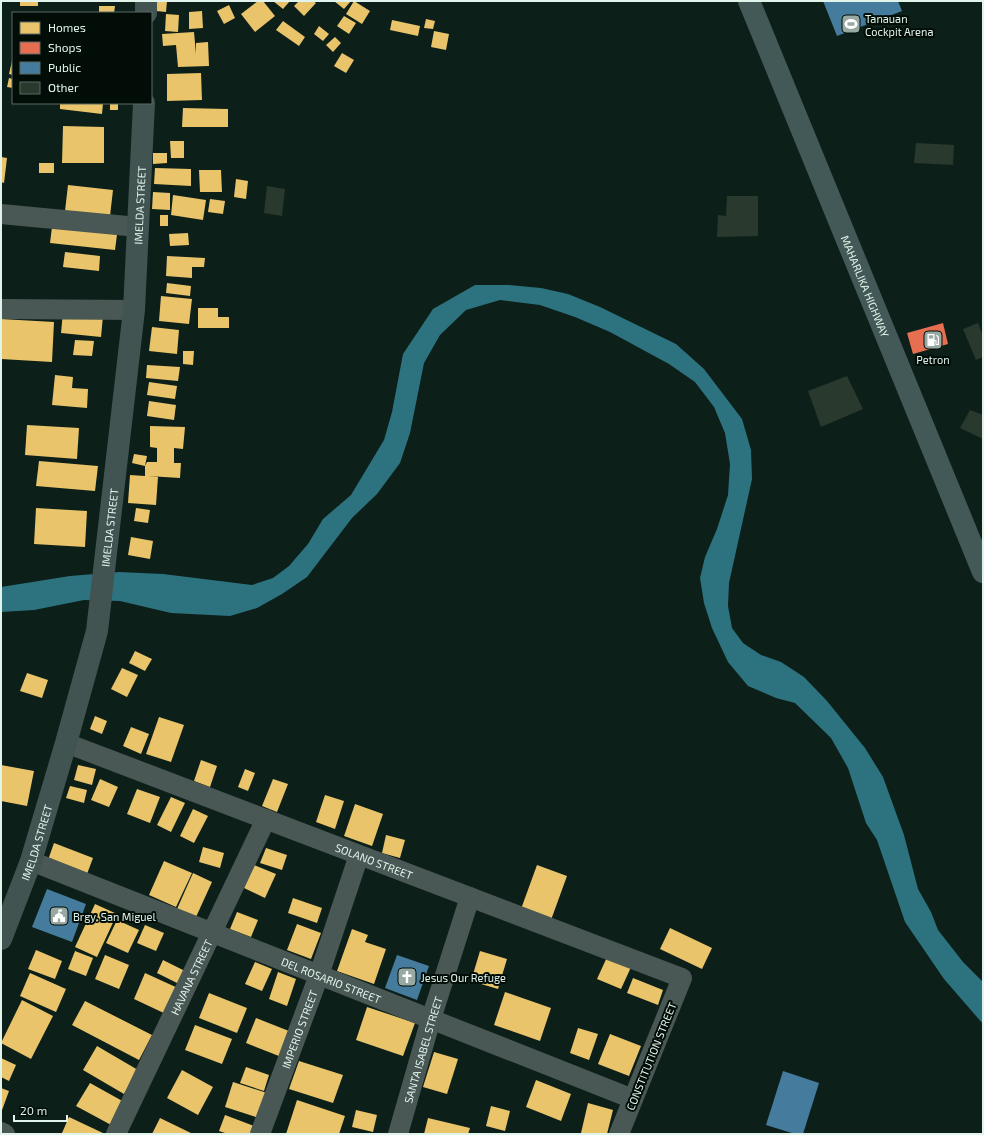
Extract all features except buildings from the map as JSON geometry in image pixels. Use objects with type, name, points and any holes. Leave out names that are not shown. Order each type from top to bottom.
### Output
[{"type":"highway","name":"MAHARLIKA HIGHWAY","points":[[749,1],[983,572]]},
{"type":"main road","points":[[146,1],[146,12]]},
{"type":"main road","name":"IMELDA STREET","points":[[1,939],[31,860],[66,743],[97,631],[134,310],[144,104]]},
{"type":"street","points":[[1,214],[138,227]]},
{"type":"street","points":[[1,309],[134,310]]},
{"type":"street","name":"SOLANO STREET","points":[[66,743],[682,978]]},
{"type":"street","name":"HAVANA STREET","points":[[116,1134],[266,820]]},
{"type":"street","name":"IMPERIO STREET","points":[[260,1134],[319,975],[359,855]]},
{"type":"street","name":"DEL ROSARIO STREET","points":[[31,860],[633,1099]]},
{"type":"street","name":"SANTA ISABEL STREET","points":[[398,1134],[431,1019],[470,897]]},
{"type":"street","name":"CONSTITUTION STREET","points":[[619,1134],[682,978]]},
{"type":"street","points":[[1,1132],[5,1134]]},
{"type":"water","points":[[475,285],[509,285],[541,288],[568,294],[600,307],[676,344],[704,369],[742,419],[751,450],[752,479],[729,583],[728,606],[732,628],[743,643],[761,655],[781,662],[804,677],[827,701],[865,748],[883,777],[904,835],[918,889],[931,912],[938,930],[963,962],[983,982],[983,1024],[944,979],[905,922],[877,840],[866,823],[848,768],[831,738],[795,703],[776,698],[748,686],[728,662],[712,628],[704,603],[700,578],[705,557],[717,529],[728,495],[730,464],[725,433],[714,407],[695,382],[669,364],[610,332],[575,317],[540,305],[500,300],[466,310],[440,335],[424,363],[410,433],[400,463],[377,494],[352,518],[307,577],[282,594],[257,608],[230,616],[171,613],[120,601],[84,600],[34,610],[1,612],[1,587],[70,576],[119,572],[163,574],[252,585],[273,578],[289,566],[308,544],[323,519],[351,495],[384,440],[392,412],[403,354],[433,309]]},
{"type":"place","name":"Tanauan Cockpit Arena","points":[[851,24]]},
{"type":"place","name":"Petron","points":[[933,340]]},
{"type":"place","name":"Brgy. San Miguel","points":[[59,916]]},
{"type":"place","name":"Jesus Our Refuge","points":[[407,977]]}]
